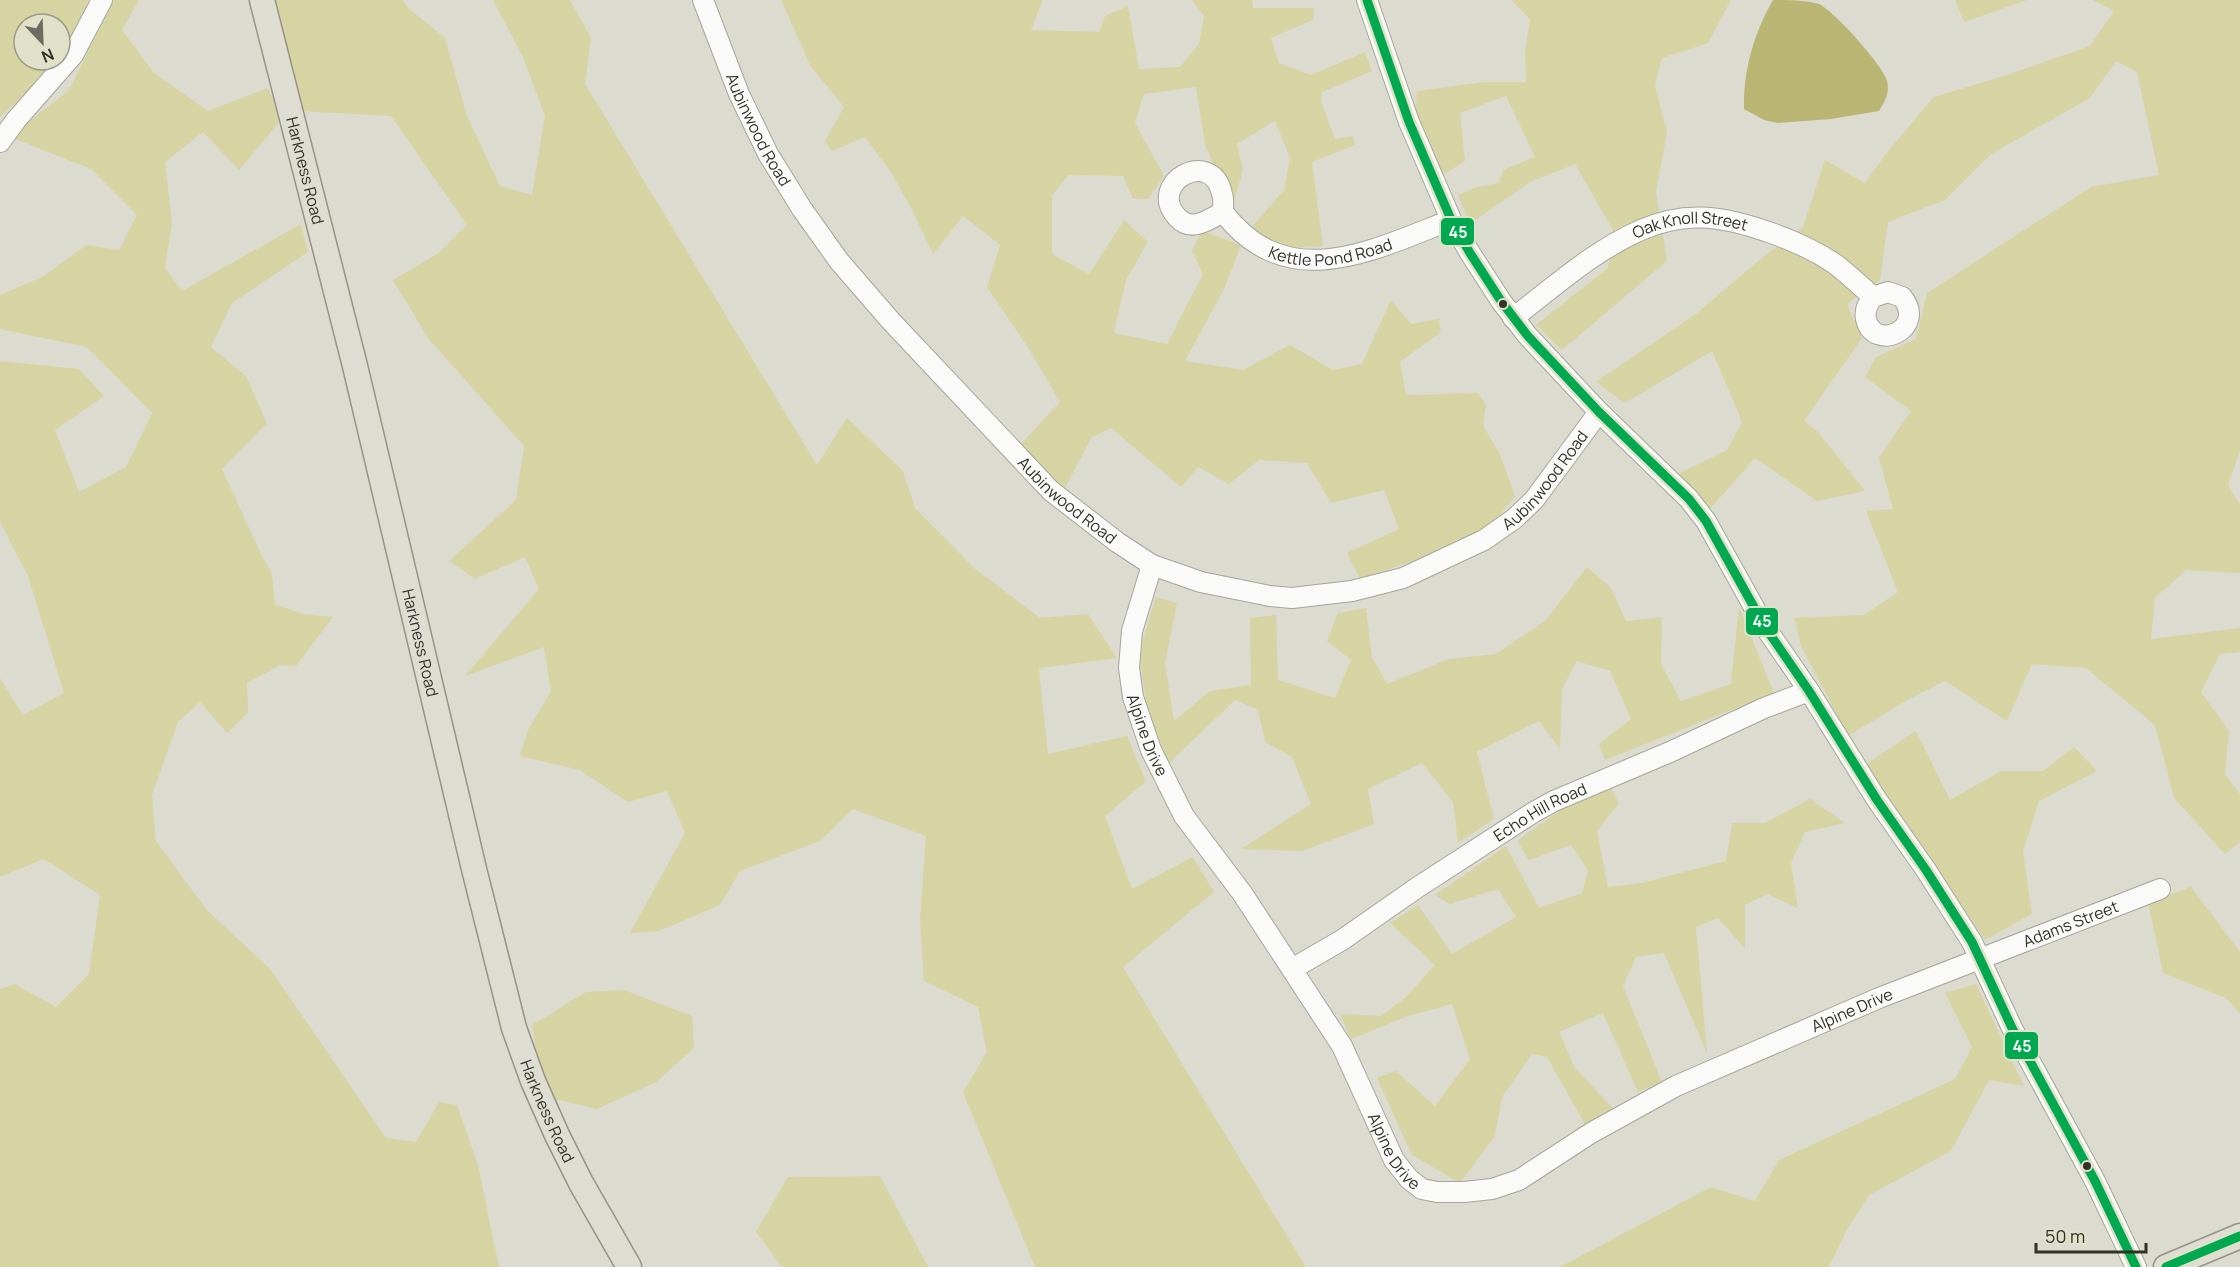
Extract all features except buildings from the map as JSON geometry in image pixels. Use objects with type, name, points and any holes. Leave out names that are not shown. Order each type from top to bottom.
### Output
[{"type":"main road","name":"Harkness Road","points":[[262,0],[355,366],[514,1028],[548,1117],[581,1183],[629,1267]]},
{"type":"main road","points":[[2166,1267],[2189,1262],[2240,1236]]},
{"type":"street","points":[[0,142],[16,120],[70,60],[102,0]]},
{"type":"street","name":"Aubinwood Road","points":[[704,0],[739,94],[768,154],[802,209],[839,261],[896,327],[1051,491],[1117,542],[1152,565],[1201,582],[1259,594],[1293,598],[1352,591],[1403,578],[1484,540],[1524,510],[1599,412]]},
{"type":"street","points":[[1367,0],[1409,122],[1451,220],[1474,260],[1513,318],[1542,352],[1698,510],[1765,627],[1809,691],[1877,800],[1950,906],[1982,960],[2012,1028],[2095,1181],[2136,1267]]},
{"type":"street","name":"Kettle Pond Road","points":[[1223,212],[1244,236],[1262,248],[1284,255],[1317,260],[1358,255],[1451,220]]},
{"type":"street","name":"Oak Knoll Street","points":[[1513,318],[1576,269],[1622,240],[1661,223],[1700,217],[1739,222],[1805,246],[1835,264],[1873,297]]},
{"type":"street","name":"Alpine Drive","points":[[1152,565],[1134,623],[1129,658],[1131,687],[1142,726],[1166,783],[1184,816],[1231,877],[1342,1046],[1390,1152],[1403,1173],[1422,1190],[1454,1193],[1492,1189],[1519,1180],[1591,1133],[1676,1086],[1861,1006],[1982,960]]},
{"type":"street","name":"Echo Hill Road","points":[[1292,969],[1342,940],[1430,879],[1544,806],[1756,712],[1809,691]]},
{"type":"street","name":"Adams Street","points":[[1982,960],[2160,889]]},
{"type":"shaded area","points":[[0,0],[88,0],[80,22],[72,34],[72,12],[12,12],[12,72],[47,72],[0,117]]},
{"type":"shaded area","points":[[114,0],[139,0],[122,30],[154,73],[208,111],[268,88],[282,119],[239,170],[203,132],[165,162],[172,222],[165,268],[182,291],[301,224],[308,252],[232,303],[211,347],[246,376],[267,423],[222,469],[272,574],[275,604],[302,614],[333,617],[296,666],[280,665],[247,683],[248,713],[227,733],[200,702],[178,722],[152,795],[156,841],[206,909],[271,970],[386,1138],[416,1142],[439,1102],[457,1105],[478,1165],[499,1267],[0,1267],[0,989],[15,984],[56,1007],[89,974],[100,895],[44,859],[0,877],[0,678],[23,715],[64,693],[28,576],[0,522],[0,361],[79,369],[104,396],[55,430],[79,492],[126,467],[152,413],[87,347],[0,329],[0,295],[44,276],[86,245],[119,250],[137,215],[91,169],[10,137],[69,90]]},
{"type":"shaded area","points":[[271,0],[403,0],[408,8],[445,38],[467,116],[500,186],[532,195],[545,116],[523,57],[493,0],[570,0],[591,38],[585,84],[817,465],[847,418],[903,471],[915,508],[974,568],[1040,618],[1088,614],[1117,658],[1039,668],[1048,754],[1127,736],[1146,781],[1105,816],[1132,889],[1193,857],[1214,892],[1123,967],[1306,1267],[1035,1267],[963,1092],[987,1052],[978,1007],[924,981],[920,922],[926,836],[853,809],[820,841],[740,871],[720,905],[659,931],[630,933],[685,833],[667,791],[628,802],[580,770],[520,756],[528,730],[551,691],[544,647],[465,676],[539,589],[525,557],[475,579],[449,561],[516,500],[524,446],[428,338],[393,280],[439,253],[467,225],[391,116],[300,111]]},
{"type":"shaded area","points":[[781,0],[1043,0],[1031,30],[1099,32],[1105,16],[1128,6],[1139,69],[1180,67],[1199,44],[1204,16],[1192,0],[1252,0],[1253,8],[1314,8],[1313,20],[1271,38],[1279,63],[1311,75],[1365,52],[1372,71],[1322,92],[1321,101],[1335,139],[1353,136],[1355,145],[1312,162],[1323,246],[1285,248],[1251,228],[1284,190],[1290,158],[1275,121],[1237,144],[1243,170],[1234,202],[1225,191],[1205,145],[1196,87],[1144,94],[1135,123],[1164,176],[1148,199],[1133,199],[1123,176],[1069,175],[1052,195],[1052,254],[1089,274],[1124,220],[1148,242],[1126,280],[1114,333],[1167,344],[1203,274],[1192,251],[1202,231],[1241,245],[1225,287],[1185,361],[1243,370],[1290,345],[1333,370],[1362,364],[1391,300],[1411,324],[1439,319],[1441,332],[1400,362],[1406,395],[1478,393],[1486,405],[1483,426],[1499,452],[1515,496],[1496,520],[1445,550],[1360,579],[1347,553],[1399,529],[1384,490],[1331,503],[1307,463],[1259,460],[1229,484],[1198,467],[1181,487],[1111,428],[1091,438],[1064,490],[1019,446],[1060,402],[1029,349],[987,287],[1000,245],[963,216],[933,254],[890,171],[865,137],[832,151],[825,141],[844,107],[811,67]]},
{"type":"shaded area","points":[[1511,0],[1731,0],[1708,43],[1662,58],[1655,85],[1667,132],[1656,192],[1667,261],[1562,350],[1536,325],[1608,268],[1614,232],[1575,164],[1530,182],[1470,224],[1458,195],[1477,187],[1499,183],[1503,170],[1535,157],[1506,96],[1460,113],[1465,161],[1443,175],[1415,113],[1417,91],[1483,82],[1526,82],[1525,51],[1530,19]]},
{"type":"shaded area","points":[[1773,0],[1819,4],[1846,27],[1884,73],[1888,85],[1887,93],[1879,111],[1831,119],[1778,123],[1764,120],[1744,109],[1745,81],[1751,53],[1760,26]]},
{"type":"shaded area","points":[[1955,0],[2027,0],[1964,22]]},
{"type":"shaded area","points":[[2093,0],[2240,0],[2240,451],[2228,485],[2240,505],[2240,573],[2186,570],[2155,598],[2151,639],[2240,628],[2240,652],[2220,654],[2201,692],[2229,731],[2225,774],[2240,794],[2240,842],[2225,854],[2174,798],[2155,725],[2086,668],[2032,664],[2007,721],[1945,681],[1909,699],[1848,736],[1801,646],[1794,618],[1864,615],[1898,592],[1866,511],[1893,509],[1879,458],[1911,411],[1865,377],[1876,357],[1916,339],[1927,293],[2091,187],[2159,175],[2137,72],[2116,61],[2090,98],[1991,154],[1945,200],[1888,222],[1880,280],[1847,304],[1862,338],[1804,421],[1818,432],[1865,491],[1817,501],[1755,458],[1710,509],[1678,474],[1727,450],[1742,422],[1712,351],[1625,403],[1596,382],[1697,313],[1757,262],[1803,227],[1825,160],[1865,183],[1888,151],[1934,97],[2090,46],[2114,11]]},
{"type":"shaded area","points":[[1587,567],[1611,588],[1626,621],[1662,617],[1661,664],[1681,701],[1731,684],[1739,607],[1774,693],[1605,760],[1599,744],[1631,719],[1610,671],[1577,661],[1562,689],[1560,749],[1539,721],[1477,752],[1494,819],[1458,843],[1453,802],[1422,763],[1368,789],[1374,824],[1302,851],[1241,849],[1311,804],[1292,757],[1265,742],[1258,710],[1235,700],[1169,763],[1147,710],[1139,652],[1156,597],[1177,603],[1165,663],[1174,721],[1210,691],[1251,685],[1250,618],[1276,615],[1278,680],[1335,698],[1351,660],[1327,641],[1338,613],[1366,608],[1372,657],[1387,684],[1449,659],[1496,654],[1545,621]]},
{"type":"shaded area","points":[[1916,731],[1950,800],[2001,771],[2043,771],[2074,747],[2097,771],[2039,801],[2023,851],[2032,914],[1985,940],[1865,765]]},
{"type":"shaded area","points":[[1609,785],[1619,803],[1597,831],[1608,887],[1642,883],[1726,861],[1732,823],[1765,823],[1810,799],[1845,823],[1805,832],[1791,863],[1798,908],[1767,894],[1745,905],[1745,949],[1718,918],[1696,927],[1707,1053],[1664,953],[1636,957],[1623,986],[1662,1082],[1638,1092],[1603,1013],[1559,1032],[1575,1068],[1613,1108],[1586,1126],[1547,1057],[1532,1054],[1502,1097],[1495,1136],[1460,1183],[1412,1155],[1377,1078],[1396,1071],[1435,1106],[1470,1059],[1452,1004],[1408,1016],[1351,1039],[1340,1014],[1381,1016],[1405,998],[1435,965],[1390,923],[1418,905],[1452,954],[1516,917],[1498,889],[1450,904],[1435,895],[1506,846],[1539,908],[1582,893],[1588,871],[1571,845],[1529,860],[1517,841],[1572,802]]},
{"type":"shaded area","points":[[2191,887],[2240,952],[2240,1014],[2226,998],[2163,973],[2148,902]]},
{"type":"shaded area","points":[[1976,984],[2024,1086],[1989,1080],[1951,1151],[1869,1195],[1846,1231],[1829,1267],[1560,1267],[1711,1187],[1755,1201],[1779,1160],[1955,1079],[1972,1047],[1945,993]]},
{"type":"shaded area","points":[[624,990],[692,1016],[694,1048],[656,1082],[597,1109],[555,1099],[540,1078],[532,1025],[586,992]]},
{"type":"shaded area","points":[[880,1176],[928,1267],[782,1267],[756,1232],[788,1177]]},
{"type":"transit line","name":"45","points":[[1367,0],[1409,122],[1453,224],[1470,253],[1501,301],[1527,335],[1599,412],[1689,499],[1706,521],[1765,627],[1972,942],[2012,1028],[2095,1181],[2136,1267]]},
{"type":"transit line","name":"45","points":[[2166,1267],[2240,1236]]}]
